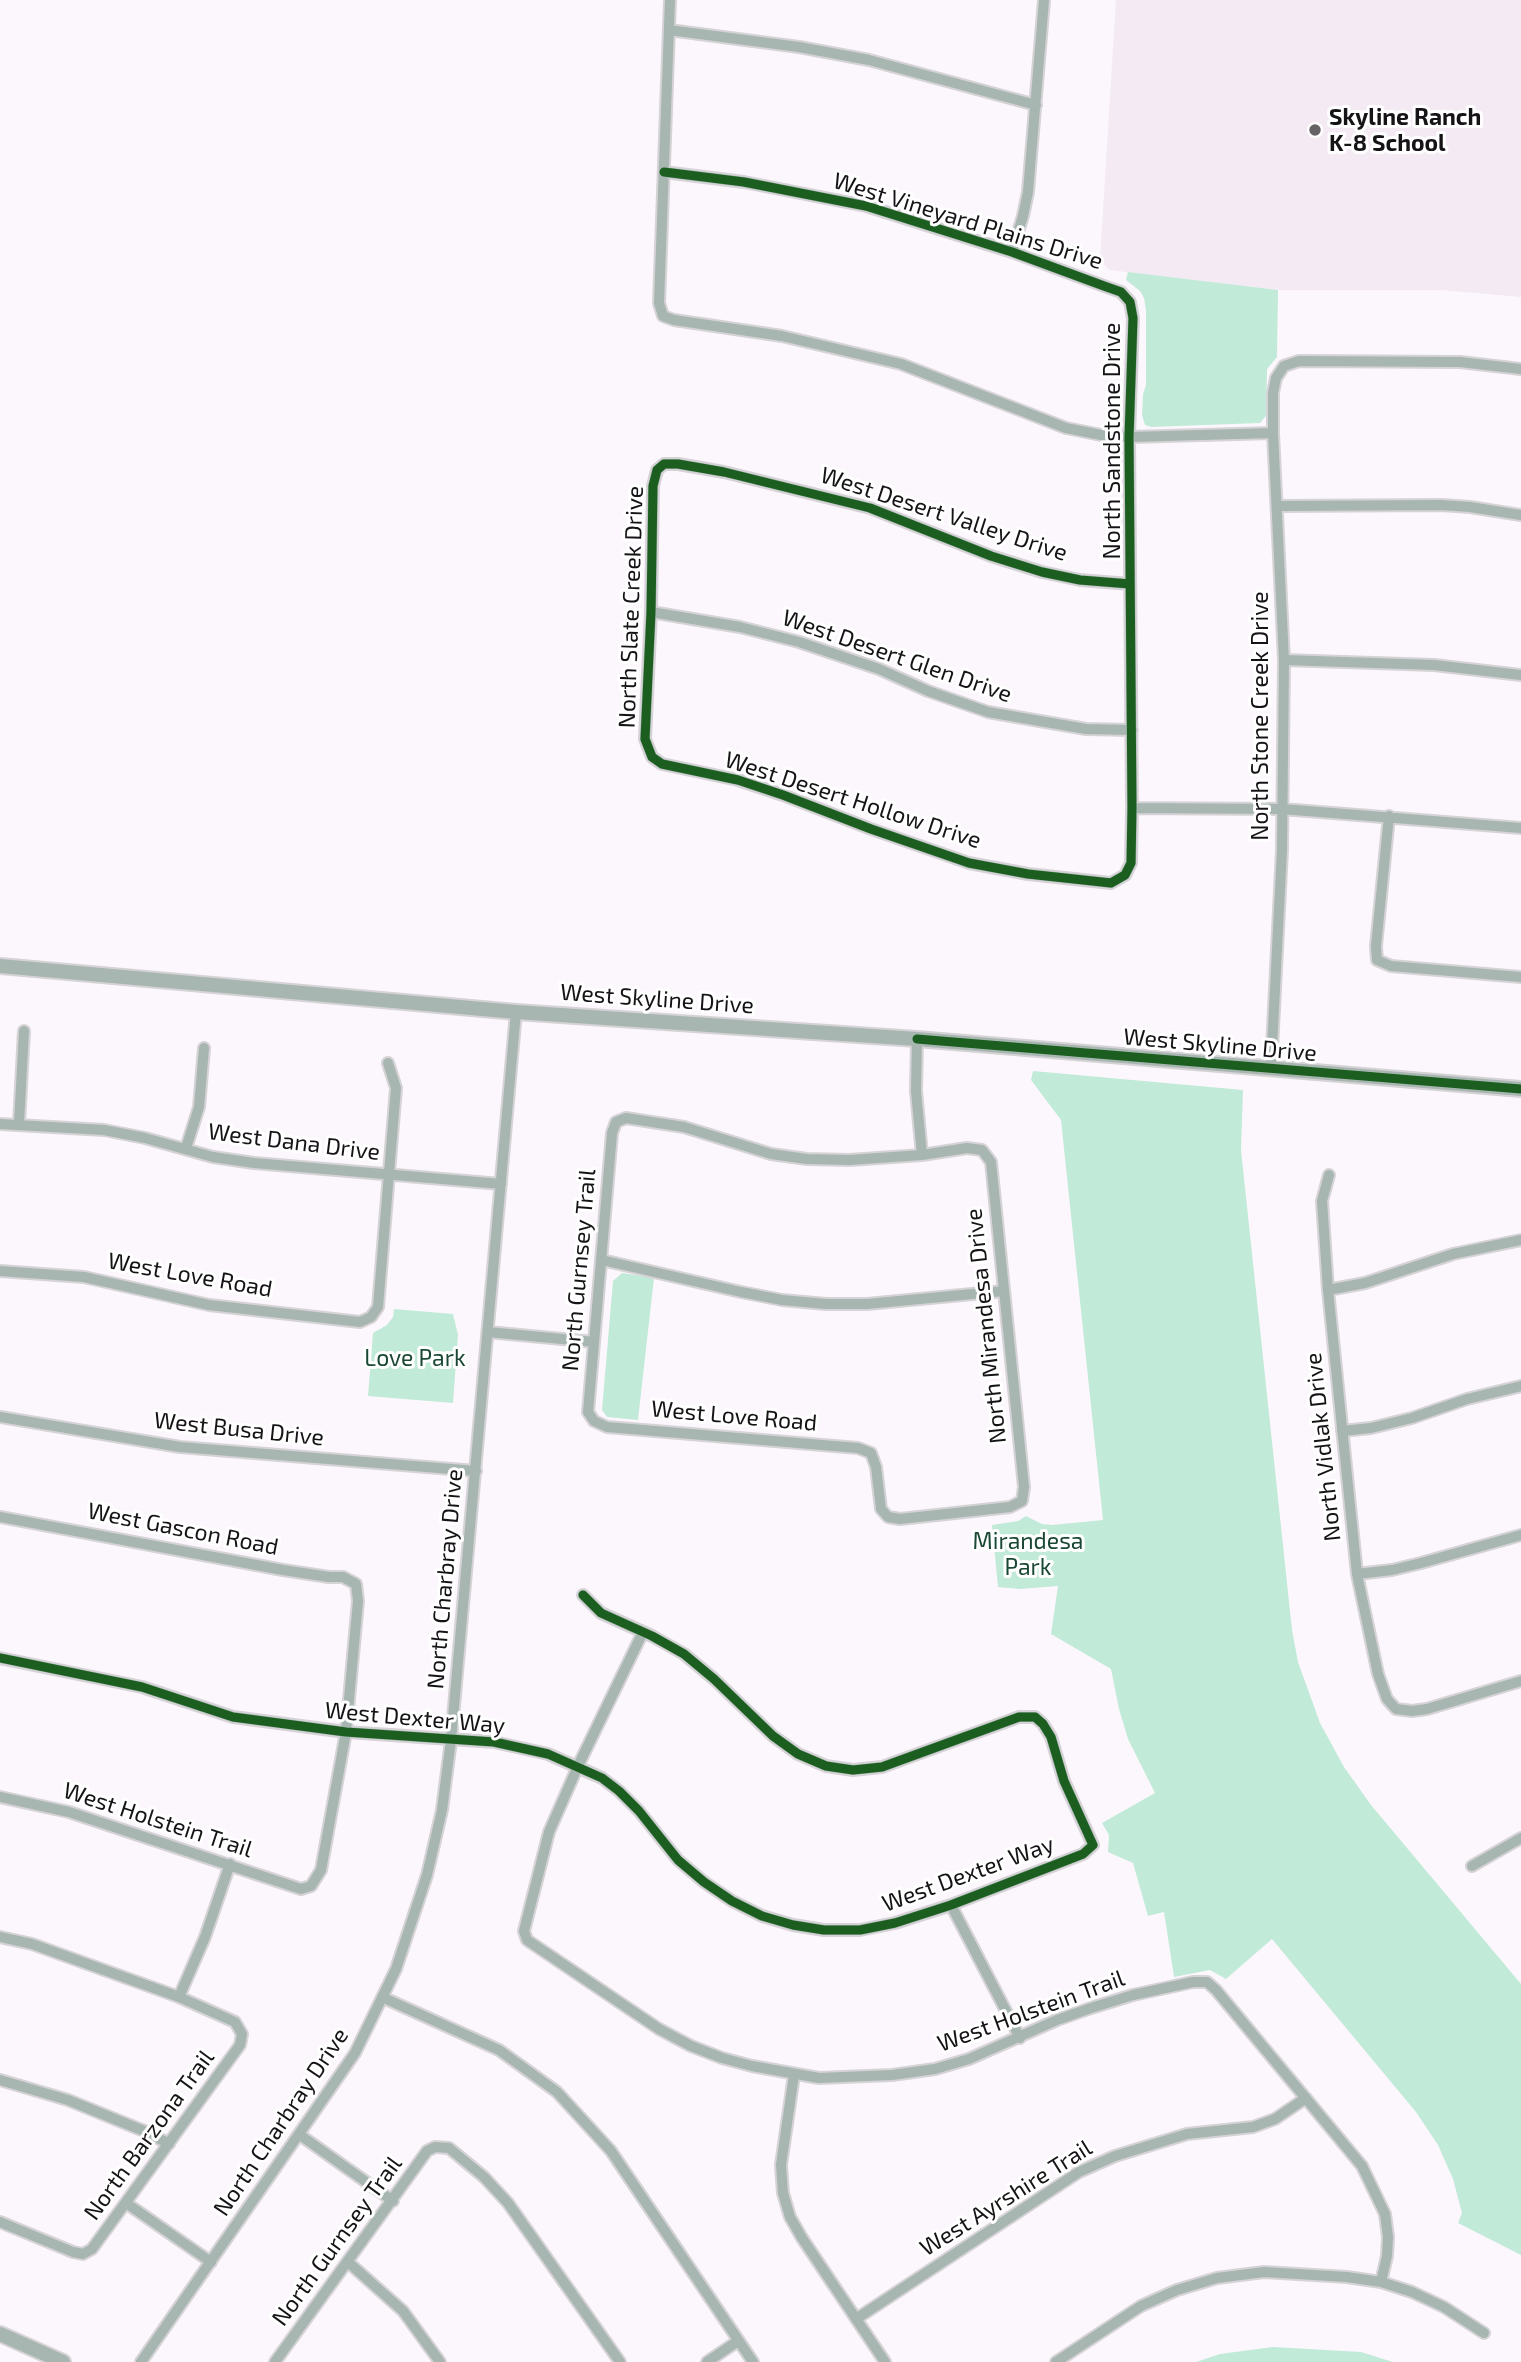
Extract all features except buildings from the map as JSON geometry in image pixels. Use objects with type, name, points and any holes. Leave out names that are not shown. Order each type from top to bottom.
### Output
[{"type":"street","points":[[670,0],[659,303],[663,316],[674,320],[782,336],[876,358],[947,381],[1066,428],[1101,435],[1129,437],[1273,433]]},
{"type":"street","points":[[1012,252],[1028,192],[1044,0]]},
{"type":"street","points":[[669,30],[799,47],[869,60],[1036,105]]},
{"type":"street","name":"West Vineyard Plains Drive","points":[[664,172],[744,182],[866,206],[1012,252],[1121,292],[1130,302]]},
{"type":"street","name":"North Sandstone Drive","points":[[1128,873],[1131,863],[1132,808],[1129,437],[1133,318],[1130,302]]},
{"type":"street","name":"North Stone Creek Drive","points":[[1271,1068],[1281,864],[1284,660],[1273,433],[1273,393],[1276,378],[1283,366],[1299,360],[1474,363],[1521,369]]},
{"type":"street","name":"West Desert Valley Drive","points":[[664,464],[724,472],[870,508],[991,556],[1042,572],[1080,580],[1130,584]]},
{"type":"street","name":"North Slate Creek Drive","points":[[649,754],[645,739],[653,486],[657,470],[664,464]]},
{"type":"street","points":[[1277,506],[1441,505],[1521,515]]},
{"type":"street","name":"West Desert Glen Drive","points":[[651,612],[727,624],[799,642],[860,662],[928,691],[988,712],[1086,729],[1132,730]]},
{"type":"street","points":[[1284,660],[1434,665],[1521,676]]},
{"type":"street","name":"West Desert Hollow Drive","points":[[649,754],[662,764],[738,780],[783,794],[871,829],[969,863],[1028,874],[1111,883],[1128,873]]},
{"type":"street","points":[[1132,808],[1282,809],[1521,828]]},
{"type":"street","points":[[1389,816],[1376,946],[1377,960],[1391,966],[1521,978]]},
{"type":"street","name":"West Skyline Drive","points":[[0,966],[516,1012],[917,1039],[1521,1089]]},
{"type":"street","name":"North Charbray Drive","points":[[141,2362],[355,2053],[384,1998],[407,1940],[427,1875],[442,1810],[451,1740],[516,1012]]},
{"type":"street","points":[[19,1124],[24,1031]]},
{"type":"street","points":[[917,1039],[916,1091],[922,1155]]},
{"type":"street","points":[[186,1148],[199,1107],[204,1048]]},
{"type":"street","points":[[388,1063],[396,1088],[390,1174]]},
{"type":"street","name":"North Gurnsey Trail","points":[[594,1421],[589,1412],[594,1342],[612,1133],[617,1122],[626,1118],[684,1127],[771,1154],[807,1159],[849,1160],[922,1155]]},
{"type":"street","name":"West Dana Drive","points":[[0,1124],[104,1130],[186,1148],[213,1157],[254,1163],[501,1184]]},
{"type":"street","name":"North Mirandesa Drive","points":[[888,1517],[900,1520],[1010,1507],[1022,1501],[1024,1487],[991,1162],[982,1150],[967,1148],[922,1155]]},
{"type":"street","name":"West Love Road","points":[[0,1271],[84,1277],[209,1305],[360,1322],[371,1317],[378,1307],[390,1174]]},
{"type":"street","name":"North Vidlak Drive","points":[[1329,1175],[1322,1201],[1328,1290],[1357,1574],[1378,1674],[1387,1699],[1396,1709],[1427,1709],[1521,1681]]},
{"type":"street","points":[[1328,1290],[1365,1283],[1453,1254],[1521,1240]]},
{"type":"street","points":[[602,1260],[741,1293],[826,1304],[867,1304],[1004,1291]]},
{"type":"street","points":[[488,1332],[594,1342]]},
{"type":"street","points":[[1342,1431],[1371,1428],[1412,1418],[1467,1399],[1521,1386]]},
{"type":"street","name":"West Busa Drive","points":[[0,1417],[180,1447],[476,1471]]},
{"type":"street","name":"West Love Road","points":[[594,1421],[607,1427],[858,1448],[872,1453],[881,1509],[888,1517]]},
{"type":"street","name":"West Gascon Road","points":[[0,1517],[283,1570],[343,1577],[356,1584],[358,1601],[346,1732]]},
{"type":"street","points":[[1357,1574],[1392,1570],[1521,1535]]},
{"type":"street","points":[[578,1766],[643,1632],[601,1613],[583,1595]]},
{"type":"street","name":"West Dexter Way","points":[[0,1658],[142,1687],[233,1717],[346,1732],[521,1746],[578,1766],[601,1778],[639,1811],[678,1860],[704,1882],[732,1901],[762,1916],[793,1925],[860,1930],[895,1923],[951,1905],[1059,1861],[1083,1854],[1093,1845],[1065,1781],[1051,1737],[1035,1717],[1019,1717],[882,1767],[853,1770],[826,1766],[798,1754],[773,1736],[714,1678],[684,1654],[643,1632]]},
{"type":"street","name":"West Holstein Trail","points":[[0,1797],[69,1812],[301,1889],[311,1886],[321,1870],[346,1732]]},
{"type":"street","name":"West Holstein Trail","points":[[578,1766],[549,1832],[524,1931],[527,1940],[659,2029],[691,2046],[722,2058],[794,2075],[819,2078],[850,2078],[935,2069],[969,2059],[1057,2020],[1133,1994],[1193,1982],[1207,1982],[1306,2098]]},
{"type":"street","points":[[1472,1866],[1521,1838]]},
{"type":"street","points":[[0,1937],[32,1944],[179,1997],[205,1937],[230,1864]]},
{"type":"street","points":[[951,1905],[1020,2038]]},
{"type":"street","name":"North Barzona Trail","points":[[0,2222],[83,2254],[92,2249],[240,2045],[242,2034],[235,2022],[179,1997]]},
{"type":"street","points":[[384,1998],[499,2050],[557,2092],[611,2151],[753,2362]]},
{"type":"street","points":[[794,2075],[781,2165],[783,2193],[790,2217],[885,2362]]},
{"type":"street","points":[[0,2080],[68,2100],[169,2144]]},
{"type":"street","points":[[1306,2098],[1362,2166],[1375,2189],[1385,2214],[1388,2237],[1381,2282]]},
{"type":"street","name":"West Ayrshire Trail","points":[[856,2319],[1079,2172],[1115,2156],[1187,2134],[1253,2127],[1275,2119],[1306,2098]]},
{"type":"street","points":[[300,2135],[393,2201]]},
{"type":"street","name":"North Gurnsey Trail","points":[[275,2362],[427,2151],[435,2147],[449,2148],[484,2177],[508,2203],[620,2362]]},
{"type":"street","points":[[126,2203],[211,2262]]},
{"type":"street","points":[[348,2262],[403,2311],[440,2362]]},
{"type":"street","points":[[1056,2362],[1141,2306],[1177,2290],[1217,2278],[1264,2272],[1325,2275],[1381,2282],[1412,2292],[1444,2307],[1484,2333]]},
{"type":"street","points":[[0,2334],[63,2362]]},
{"type":"street","points":[[707,2362],[738,2341]]},
{"type":"shaded area","name":"Skyline Ranch K-8 School","points":[[1116,0],[1521,0],[1521,297],[1441,290],[1278,290],[1109,270],[1100,260]]},
{"type":"green space","points":[[1128,272],[1278,290],[1277,357],[1267,369],[1266,416],[1260,423],[1151,427],[1145,425],[1142,415],[1146,385],[1146,310],[1140,291],[1126,280]]},
{"type":"green space","name":"Mirandesa Park","points":[[1033,1071],[1243,1090],[1241,1150],[1292,1630],[1298,1662],[1320,1723],[1344,1767],[1371,1805],[1521,1984],[1521,2255],[1458,2223],[1462,2213],[1453,2179],[1438,2145],[1416,2112],[1272,1939],[1226,1979],[1210,1970],[1174,1977],[1164,1912],[1148,1916],[1133,1863],[1108,1852],[1109,1835],[1102,1823],[1155,1793],[1128,1739],[1111,1669],[1051,1634],[1058,1586],[1020,1589],[998,1587],[992,1525],[1018,1521],[1026,1516],[1042,1524],[1052,1525],[1103,1520],[1061,1120],[1031,1080]]},
{"type":"green space","points":[[622,1273],[654,1278],[638,1420],[607,1417],[602,1410],[613,1281]]},
{"type":"green space","name":"Love Park","points":[[394,1309],[453,1314],[458,1335],[453,1403],[368,1396],[373,1333],[387,1325],[393,1317]]},
{"type":"green space","points":[[1273,2347],[1361,2352],[1393,2362],[1196,2362],[1220,2354]]},
{"type":"cycle path","points":[[664,172],[744,182],[866,206],[1012,252],[1121,292],[1130,302],[1133,318],[1129,437],[1132,808],[1131,863],[1125,875],[1111,883],[1028,874],[969,863],[783,795],[738,780],[662,764],[652,757],[645,739],[653,486],[657,470],[664,464],[724,472],[870,508],[991,556],[1042,572],[1080,580],[1130,584]]},
{"type":"cycle path","points":[[917,1039],[1521,1089]]},
{"type":"cycle path","points":[[0,1658],[142,1687],[233,1717],[346,1732],[494,1742],[548,1754],[602,1778],[619,1791],[639,1811],[678,1860],[704,1882],[732,1901],[762,1916],[793,1925],[824,1930],[860,1930],[895,1923],[951,1905],[1083,1854],[1093,1845],[1064,1781],[1051,1737],[1035,1717],[1019,1717],[882,1767],[853,1770],[826,1766],[798,1754],[773,1736],[684,1654],[601,1613],[583,1595]]},
{"type":"place","name":"Skyline Ranch K-8 School","points":[[1315,130]]}]
